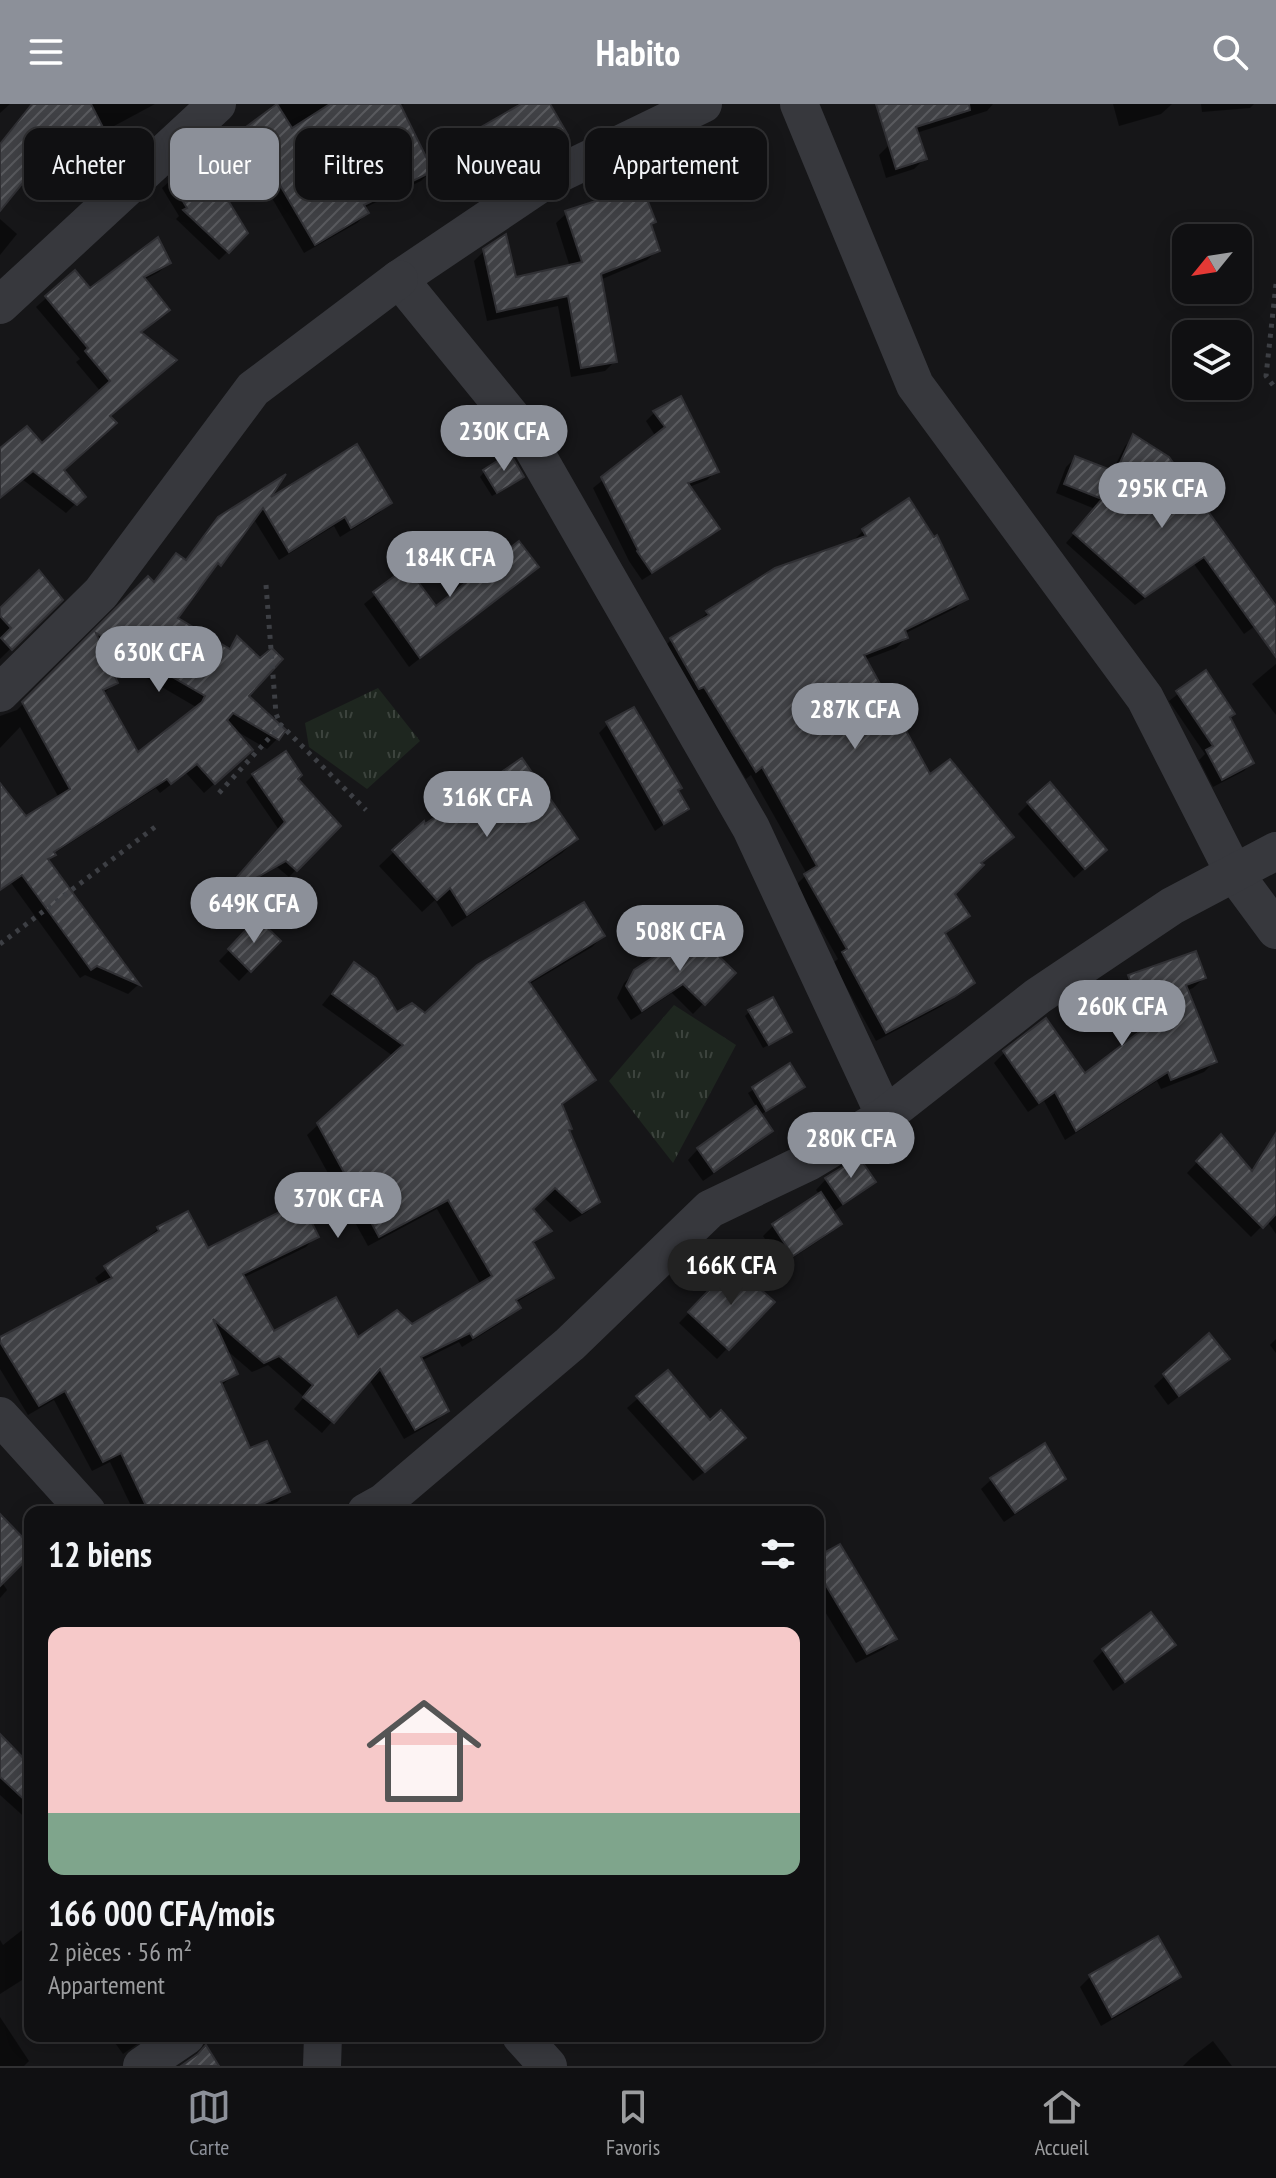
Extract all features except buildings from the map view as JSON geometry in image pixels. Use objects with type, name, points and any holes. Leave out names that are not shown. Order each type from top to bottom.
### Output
[{"type":"street","points":[[0,305],[217,104]]},
{"type":"street","points":[[0,693],[101,593],[253,389],[399,279],[546,180],[703,104]]},
{"type":"street","points":[[799,104],[915,385],[1145,698],[1234,873],[1276,930]]},
{"type":"street","points":[[399,279],[523,431],[751,828],[885,1116]]},
{"type":"street","points":[[377,1506],[570,1344],[710,1209],[810,1161],[885,1116],[1038,996],[1172,906],[1276,851]]},
{"type":"street","points":[[0,1416],[82,1506]]},
{"type":"street","points":[[142,2066],[177,2042]]},
{"type":"street","points":[[322,2066],[323,2042]]},
{"type":"street","points":[[526,2042],[548,2066]]},
{"type":"path","points":[[1276,284],[1266,376],[1276,389]]},
{"type":"path","points":[[266,585],[276,714],[281,725],[366,810]]},
{"type":"path","points":[[219,793],[281,725]]},
{"type":"path","points":[[0,944],[155,827]]},
{"type":"green space","points":[[378,688],[420,741],[367,789],[309,747],[305,723]]},
{"type":"green space","points":[[674,1005],[736,1045],[673,1163],[609,1081]]}]
